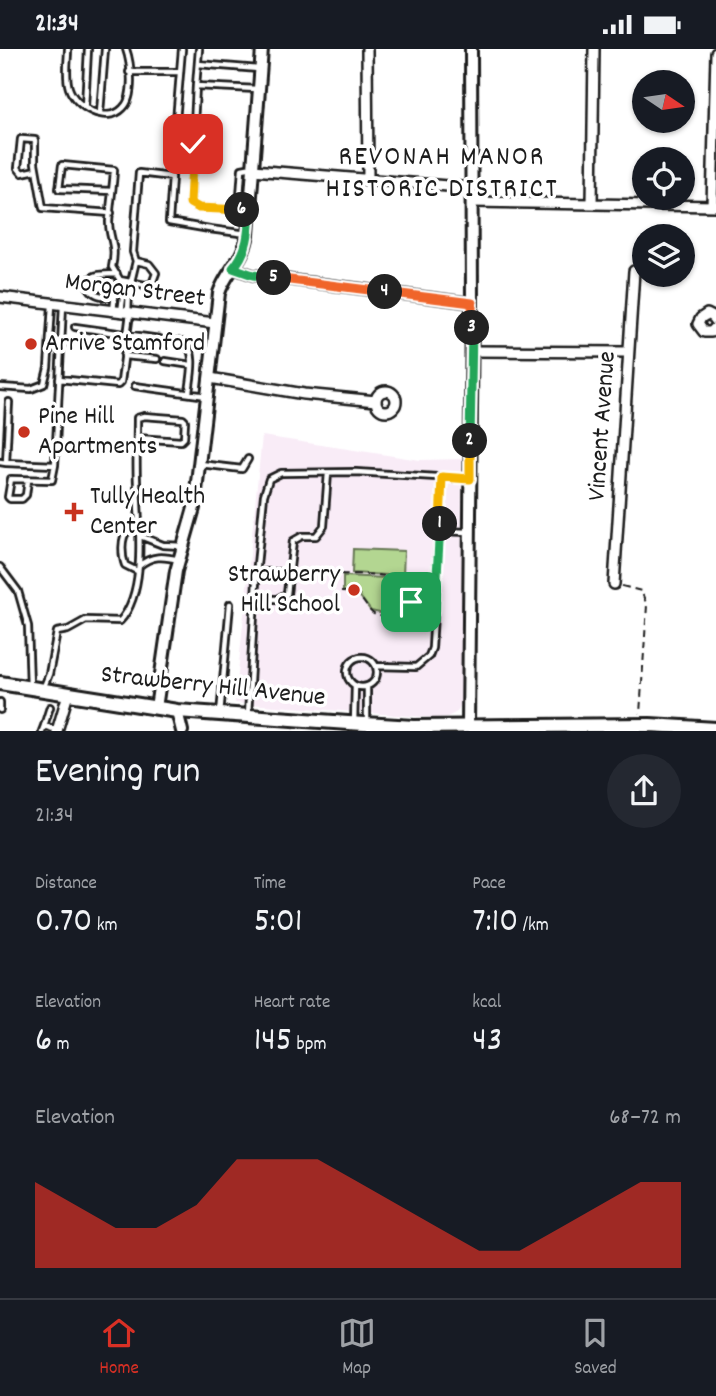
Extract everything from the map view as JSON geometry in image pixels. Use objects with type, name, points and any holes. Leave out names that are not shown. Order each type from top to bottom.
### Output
[{"type":"main road","name":"Strawberry Hill Avenue","points":[[0,683],[177,711],[351,726],[578,728],[634,724],[676,729],[716,729]]},
{"type":"street","points":[[233,268],[242,255],[248,235],[245,210],[253,169],[262,49]]},
{"type":"street","points":[[368,49],[368,179]]},
{"type":"street","points":[[468,726],[472,303],[471,49]]},
{"type":"street","points":[[592,204],[594,49]]},
{"type":"street","points":[[472,202],[714,206],[716,53]]},
{"type":"street","points":[[253,169],[472,187]]},
{"type":"street","name":"Morgan Street","points":[[0,297],[215,323],[219,293],[233,268],[253,275],[472,303]]},
{"type":"street","name":"Vincent Avenue","points":[[614,584],[633,287]]},
{"type":"street","points":[[156,708],[179,560],[194,508],[215,323]]},
{"type":"street","points":[[471,351],[628,352]]},
{"type":"street","points":[[210,378],[303,394],[376,401]]},
{"type":"street","points":[[57,731],[68,694]]},
{"type":"street","points":[[177,711],[182,731]]},
{"type":"lane","points":[[68,49],[68,86],[74,98],[85,107],[100,113],[115,113],[125,107],[129,96],[126,49]]},
{"type":"lane","points":[[85,107],[88,49]]},
{"type":"lane","points":[[100,113],[105,49]]},
{"type":"lane","points":[[175,133],[182,49]]},
{"type":"lane","points":[[199,49],[190,203],[199,208],[245,210]]},
{"type":"lane","points":[[198,64],[261,69]]},
{"type":"lane","points":[[129,72],[180,72]]},
{"type":"lane","points":[[196,86],[259,90]]},
{"type":"lane","points":[[36,170],[27,174],[18,168],[21,139],[35,140],[36,170],[43,208],[110,213]]},
{"type":"lane","points":[[113,191],[59,189],[62,165],[114,170],[113,191],[109,225],[116,251],[113,267],[120,282]]},
{"type":"lane","points":[[123,312],[136,261],[133,251],[139,173],[172,177],[169,222],[248,235]]},
{"type":"lane","points":[[120,282],[145,285],[155,280],[155,268],[136,261]]},
{"type":"lane","points":[[115,298],[90,292],[87,284],[89,278],[95,275],[117,274]]},
{"type":"lane","points":[[59,379],[118,384],[121,382],[127,334],[123,312],[115,298],[116,286],[120,282]]},
{"type":"lane","points":[[0,387],[32,389],[44,384],[48,368],[52,304]]},
{"type":"lane","points":[[28,480],[26,495],[22,499],[8,497],[11,479],[52,480],[63,305]]},
{"type":"lane","points":[[75,327],[160,339]]},
{"type":"lane","points":[[167,340],[187,345],[191,354],[189,393]]},
{"type":"lane","points":[[124,356],[157,359]]},
{"type":"lane","points":[[165,361],[191,365]]},
{"type":"lane","points":[[135,386],[208,396]]},
{"type":"lane","points":[[9,402],[3,462],[55,465]]},
{"type":"lane","points":[[37,689],[51,668],[57,632],[68,630],[86,620],[120,621],[127,613],[138,569],[140,536],[136,438],[137,418],[144,416],[185,421],[184,438],[181,441],[136,438]]},
{"type":"lane","points":[[200,464],[242,469],[248,459]]},
{"type":"lane","points":[[248,717],[257,572],[264,495],[269,479],[281,473],[356,472],[470,479]]},
{"type":"lane","points":[[255,599],[282,598],[288,590],[293,541],[302,536],[316,536],[322,530],[328,473]]},
{"type":"lane","points":[[376,666],[408,669],[423,664],[432,648],[442,477]]},
{"type":"lane","points":[[138,569],[125,565],[122,558],[128,530],[139,527]]},
{"type":"lane","points":[[439,531],[470,532]]},
{"type":"lane","points":[[140,536],[163,545],[183,546]]},
{"type":"lane","points":[[138,569],[145,561],[157,557],[179,560]]},
{"type":"lane","points":[[0,567],[18,591],[28,626],[37,689]]},
{"type":"lane","points":[[257,572],[289,572]]},
{"type":"lane","points":[[220,715],[230,604]]},
{"type":"lane","points":[[351,726],[367,687],[375,681],[376,666],[373,661],[364,657],[354,659],[346,672],[350,681],[355,686],[367,687]]},
{"type":"lane","points":[[351,726],[355,686]]},
{"type":"lane","points":[[0,702],[0,710]]},
{"type":"lane","points":[[50,707],[43,728],[57,731]]},
{"type":"path","points":[[341,574],[390,577],[400,583],[411,602],[424,610],[435,610]]},
{"type":"path","points":[[387,615],[390,577]]},
{"type":"path","points":[[614,584],[642,591],[647,605],[634,724]]},
{"type":"path","points":[[341,592],[356,594],[367,610],[377,615],[387,615],[403,602],[411,602]]},
{"type":"shaded area","name":"Strawberry Hill School","points":[[262,436],[420,460],[462,459],[461,704],[457,712],[436,718],[235,703]]},
{"type":"green space","points":[[353,549],[404,551],[403,576],[352,573]]},
{"type":"green space","points":[[343,576],[386,578],[389,581],[387,610],[384,614],[371,611],[358,594],[343,591]]},
{"type":"place","name":"Arrive Stamford","points":[[31,344]]},
{"type":"place","name":"Pine Hill Apartments","points":[[24,432]]},
{"type":"place","name":"Tully Health Center","points":[[74,512]]},
{"type":"place","name":"Strawberry Hill School","points":[[354,590]]},
{"type":"district","name":"REVONAH MANOR HISTORIC DISTRICT","points":[[442,175]]},
{"type":"route","points":[[193,144],[190,203],[199,208],[250,210],[247,240],[238,263],[233,268],[253,275],[472,303],[470,479],[442,477],[435,610],[424,610],[411,602]]}]
